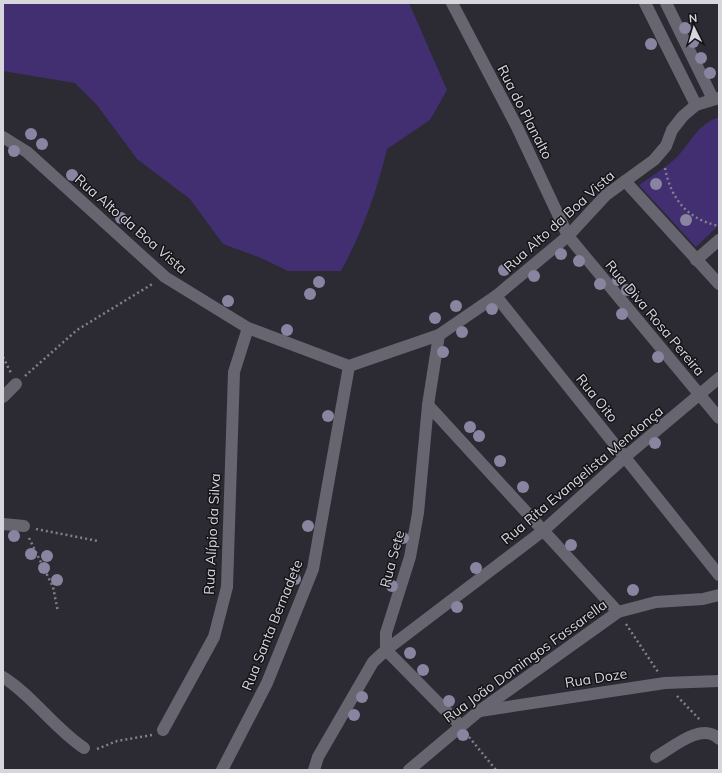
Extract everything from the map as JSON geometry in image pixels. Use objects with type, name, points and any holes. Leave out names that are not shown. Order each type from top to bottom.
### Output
[{"type":"street","name":"Rua do Planalto","points":[[452,3],[517,127],[568,236]]},
{"type":"street","points":[[645,3],[696,105],[716,98],[666,3]]},
{"type":"street","name":"Rua Alto da Boa Vista","points":[[3,137],[27,152],[165,277],[248,328],[349,366],[439,335],[496,296],[568,236],[606,195],[654,160],[666,146],[672,130],[683,116],[696,105]]},
{"type":"street","points":[[625,181],[719,284]]},
{"type":"street","name":"Rua Diva Rosa Pereira","points":[[568,236],[719,418]]},
{"type":"street","points":[[696,260],[719,240]]},
{"type":"street","name":"Rua Oito","points":[[496,296],[719,575]]},
{"type":"street","name":"Rua Alípio da Silva","points":[[163,730],[214,637],[227,587],[234,372],[248,328]]},
{"type":"street","name":"Rua Sete","points":[[386,650],[386,633],[410,557],[418,513],[428,405],[439,335]]},
{"type":"street","name":"Rua Santa Bernadete","points":[[222,770],[267,683],[313,569],[349,366]]},
{"type":"street","name":"Rua Rita Evangelista Mendonça","points":[[386,650],[544,530],[625,457],[719,378]]},
{"type":"street","points":[[3,397],[16,384]]},
{"type":"street","points":[[428,405],[618,612]]},
{"type":"street","points":[[3,524],[24,526]]},
{"type":"street","name":"Rua João Domingos Fassarella","points":[[409,770],[460,725],[618,612],[656,602],[703,599],[719,596]]},
{"type":"street","points":[[314,770],[318,757],[373,662],[386,650],[460,725]]},
{"type":"street","points":[[3,677],[18,687],[72,740],[84,748]]},
{"type":"street","name":"Rua Doze","points":[[478,712],[665,683],[719,681]]},
{"type":"street","points":[[656,757],[694,734],[706,733],[715,735],[719,739]]},
{"type":"path","points":[[666,146],[665,168],[669,188],[684,209],[705,223],[719,226]]},
{"type":"path","points":[[16,384],[77,330],[165,277]]},
{"type":"path","points":[[24,526],[98,541]]},
{"type":"path","points":[[24,526],[31,546],[53,587],[58,612]]},
{"type":"path","points":[[460,725],[496,770]]},
{"type":"path","points":[[84,748],[95,750],[117,741],[156,734],[163,730]]},
{"type":"shaded area","points":[[3,3],[409,3],[447,90],[430,120],[387,149],[368,212],[341,271],[288,271],[261,258],[223,244],[190,199],[137,159],[97,105],[75,83],[3,71]]},
{"type":"shaded area","points":[[719,117],[719,225],[696,247],[639,185],[673,161],[700,129],[712,120]]}]
